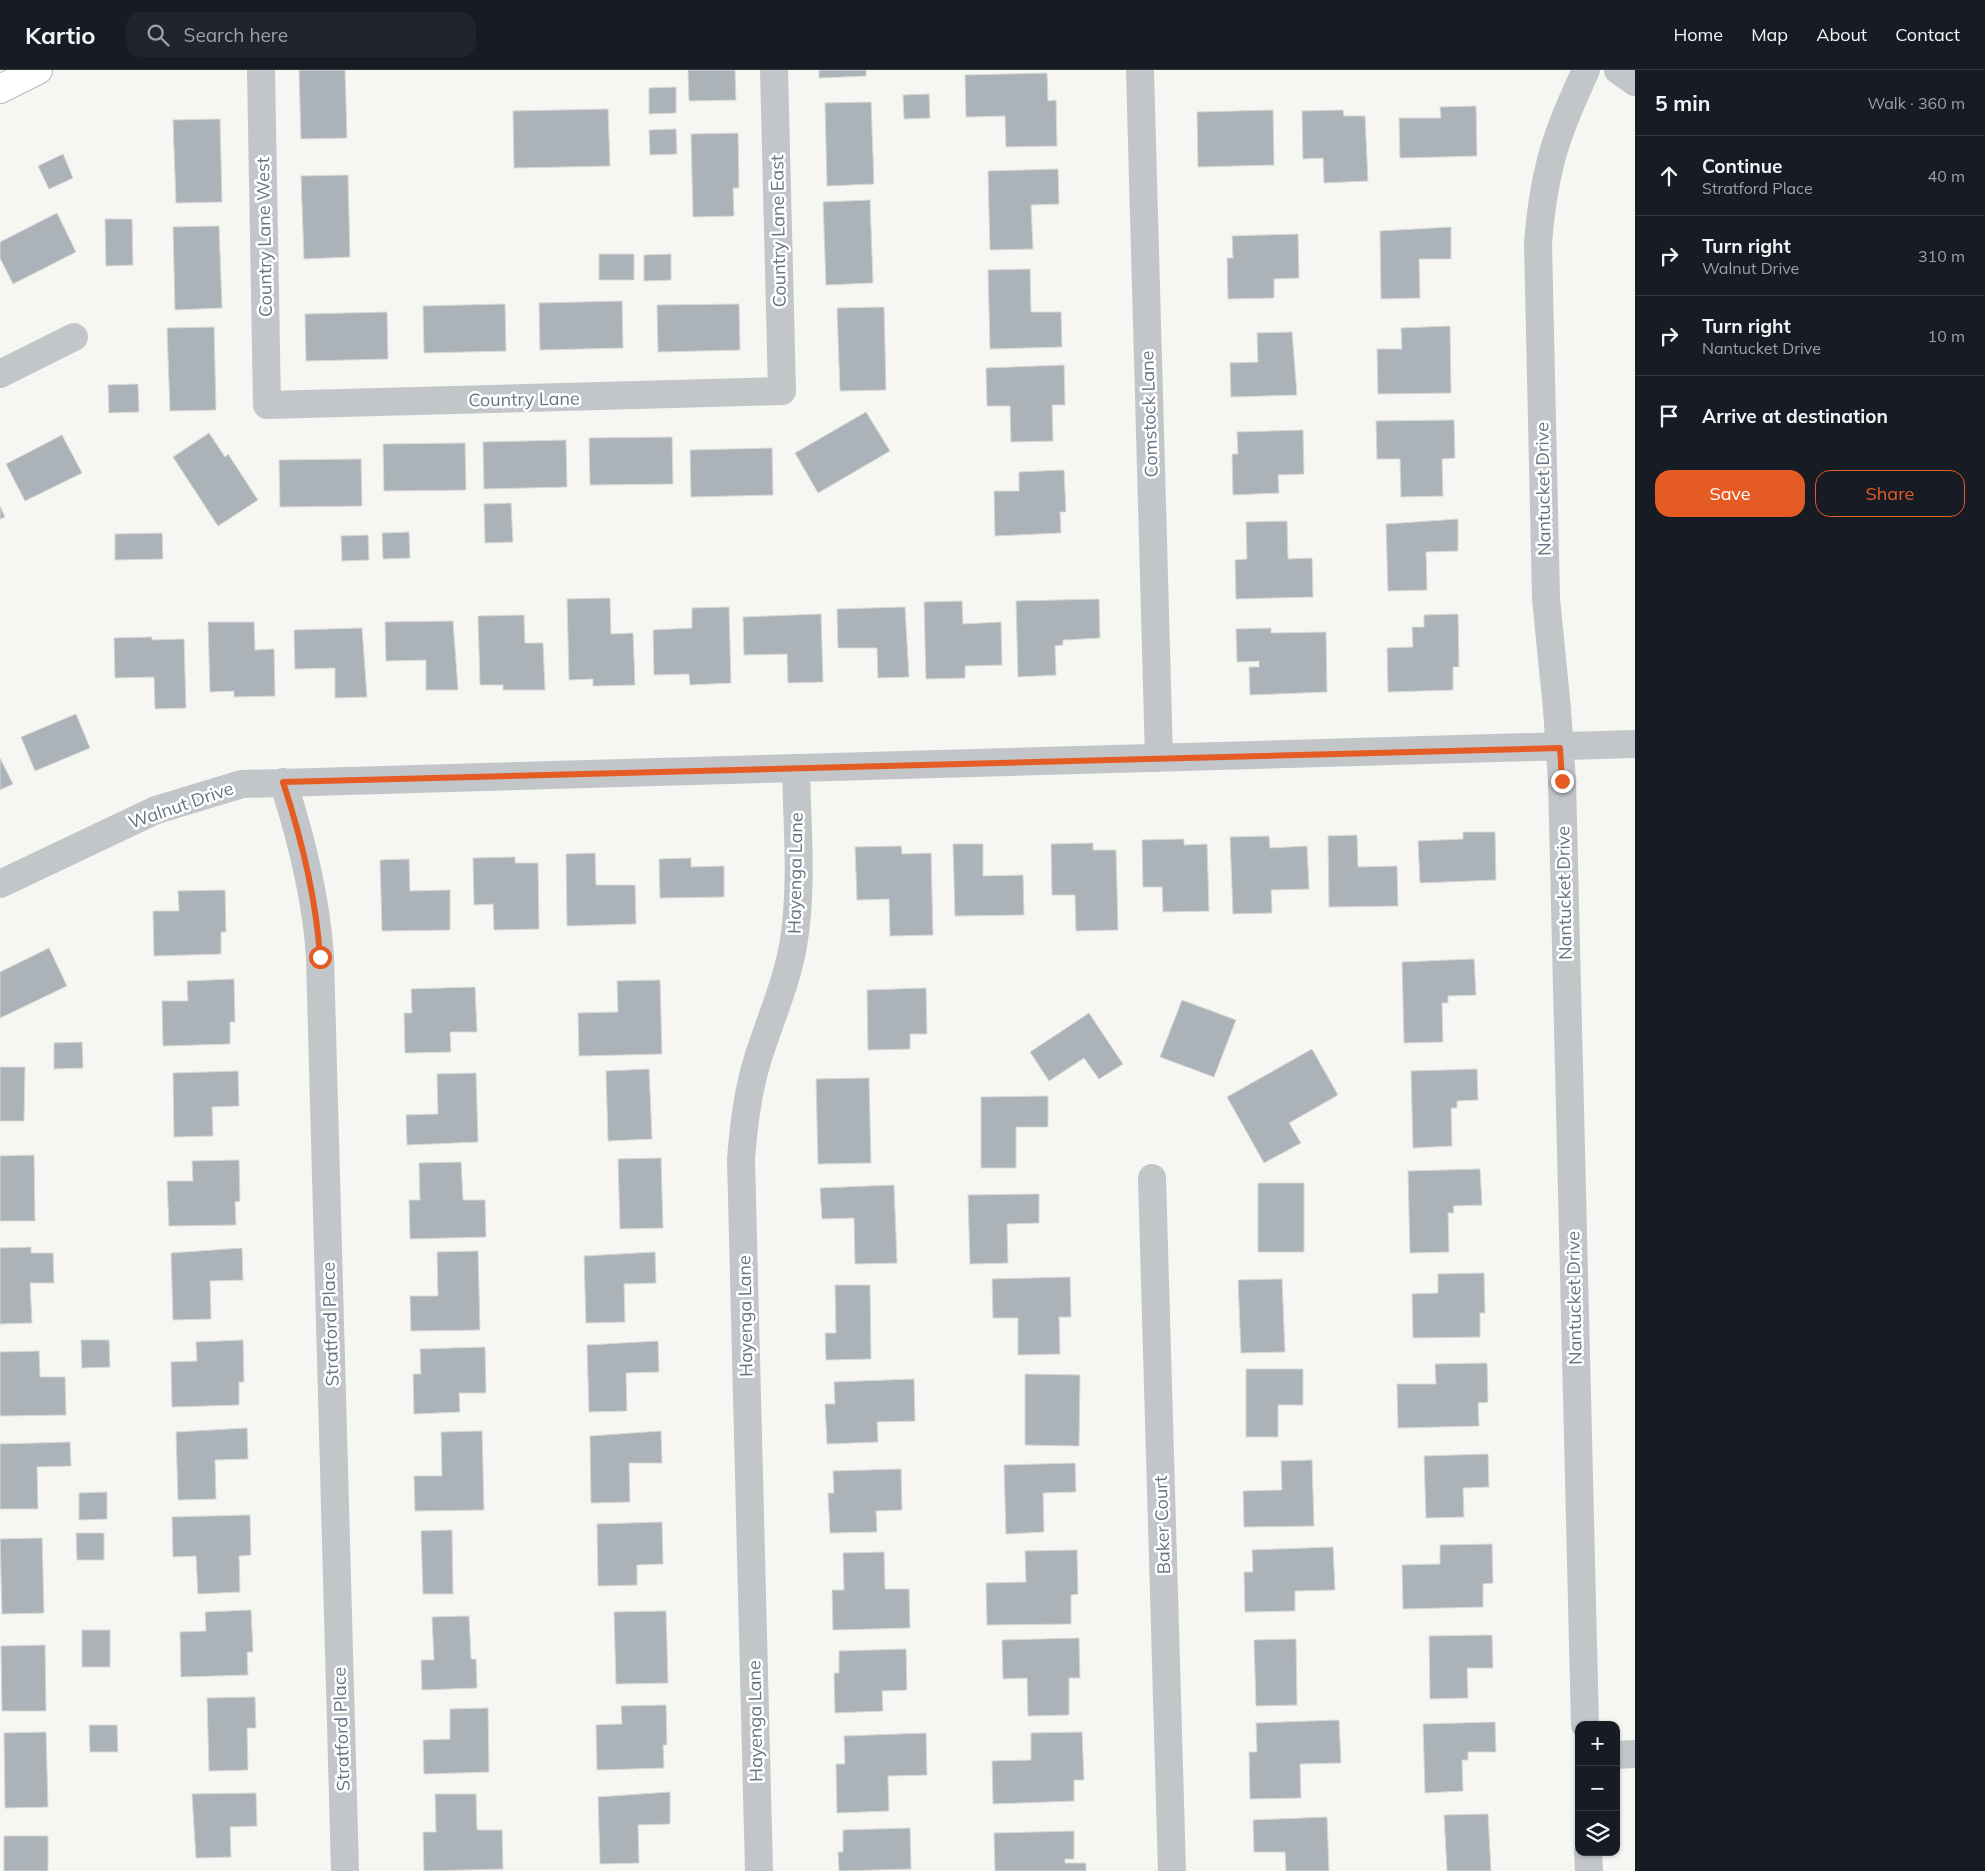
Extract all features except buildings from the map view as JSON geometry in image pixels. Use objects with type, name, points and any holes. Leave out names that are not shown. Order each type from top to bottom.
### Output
[{"type":"main road","points":[[0,89],[38,70]]},
{"type":"street","name":"Country Lane West","points":[[261,70],[267,405]]},
{"type":"street","name":"Country Lane East","points":[[774,70],[782,392]]},
{"type":"street","name":"Comstock Lane","points":[[1140,70],[1159,758]]},
{"type":"street","name":"Nantucket Drive","points":[[1585,1721],[1560,748],[1546,599],[1538,244],[1542,202],[1551,159],[1566,116],[1586,70]]},
{"type":"street","points":[[1618,70],[1635,82]]},
{"type":"street","points":[[0,374],[74,337]]},
{"type":"street","name":"Country Lane","points":[[267,405],[782,392]]},
{"type":"street","name":"Walnut Drive","points":[[0,884],[156,810],[242,784],[1560,748],[1635,744]]},
{"type":"street","name":"Hayenga Lane","points":[[759,1871],[741,1159],[744,1118],[752,1080],[781,995],[793,946],[798,890],[796,768]]},
{"type":"street","name":"Stratford Place","points":[[283,782],[313,890],[320,957],[345,1871]]},
{"type":"street","name":"Baker Court","points":[[1152,1178],[1172,1871]]},
{"type":"street","points":[[1620,1755],[1635,1754]]},
{"type":"street","points":[[1588,1856],[1589,1871]]},
{"type":"route","points":[[320,957],[313,890],[294,815],[283,782],[1560,748],[1562,781]]}]
